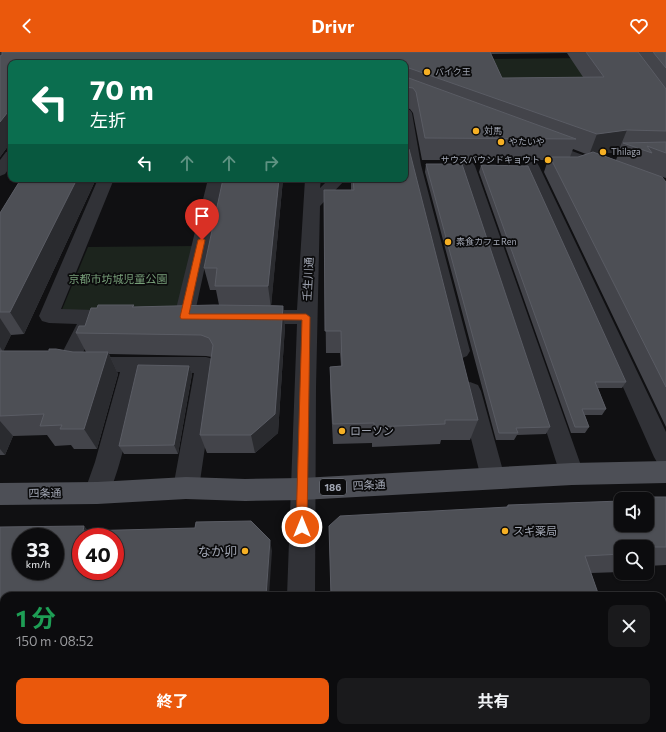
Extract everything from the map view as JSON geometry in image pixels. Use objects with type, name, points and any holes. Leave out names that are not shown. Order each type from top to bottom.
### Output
[{"type":"main road","name":"四条通","points":[[0,494],[97,493],[186,488],[245,490],[302,489],[572,474],[666,472]]},
{"type":"street","points":[[408,127],[493,478]]},
{"type":"street","points":[[532,140],[588,161],[615,166]]},
{"type":"street","points":[[565,167],[572,167],[588,161]]},
{"type":"street","points":[[468,166],[572,474]]},
{"type":"street","points":[[531,166],[666,457]]},
{"type":"street","points":[[105,182],[49,316],[113,317]]},
{"type":"street","points":[[184,317],[215,182]]},
{"type":"street","name":"壬生川通","points":[[301,592],[306,317],[314,182]]},
{"type":"street","points":[[312,205],[335,182]]},
{"type":"street","points":[[69,361],[90,317]]},
{"type":"street","points":[[237,317],[306,317]]},
{"type":"street","points":[[0,361],[69,361],[85,364],[206,364],[186,488]]},
{"type":"street","points":[[97,493],[133,364]]},
{"type":"green space","points":[[591,58],[602,82],[498,94],[488,59]]},
{"type":"green space","name":"京都市坊城児童公園","points":[[194,246],[176,311],[61,312],[88,247]]},
{"type":"building","points":[[2,52],[490,52],[502,78],[604,77],[586,52],[638,52],[666,89],[666,131],[627,130],[597,134],[408,68],[408,60],[8,60],[8,112],[0,122],[0,56],[2,55]]},
{"type":"building","points":[[653,52],[666,52],[666,68]]},
{"type":"building","points":[[408,78],[576,139],[425,138],[416,92],[413,88],[408,87]]},
{"type":"building","points":[[666,142],[666,153],[647,146],[652,153],[623,143]]},
{"type":"building","points":[[408,148],[409,149],[478,420],[445,420],[445,424],[374,427],[374,423],[333,424],[330,367],[342,366],[341,331],[325,331],[324,190],[354,190],[353,182],[408,182]]},
{"type":"building","points":[[593,152],[662,177],[666,182],[666,387],[550,157],[578,157]]},
{"type":"building","points":[[426,164],[462,164],[550,427],[516,428],[518,433],[499,433]]},
{"type":"building","points":[[481,165],[528,166],[626,382],[595,382],[606,409],[582,409],[589,427],[575,427]]},
{"type":"building","points":[[19,182],[75,182],[10,312],[0,312],[0,213]]},
{"type":"building","points":[[222,182],[279,182],[268,286],[215,286],[217,268],[204,268]]},
{"type":"building","points":[[98,305],[134,305],[132,307],[214,305],[283,306],[275,414],[251,435],[200,435],[213,345],[209,338],[201,335],[76,333],[79,326],[85,326],[91,308],[97,308]]},
{"type":"building","points":[[49,349],[73,352],[108,352],[84,429],[60,429],[62,425],[40,426],[44,414],[0,416],[0,351],[49,351]]},
{"type":"building","points":[[138,365],[189,366],[174,445],[119,446]]},
{"type":"building","points":[[654,497],[666,497],[666,547],[654,547],[654,540],[614,540],[614,554],[585,556],[598,592],[331,592],[329,526],[340,516],[508,507],[508,505],[614,501],[614,532],[654,532]]},
{"type":"building","points":[[251,521],[270,540],[266,592],[0,592],[0,527],[84,526],[84,528],[72,528],[72,580],[124,580],[124,530],[195,528],[196,522]]},
{"type":"place","name":"バイク王","points":[[427,72]]},
{"type":"place","name":"対馬","points":[[476,131]]},
{"type":"place","name":"やたいや","points":[[501,142]]},
{"type":"place","name":"Thilaga","points":[[603,152]]},
{"type":"place","name":"サウスバウンドキョウト","points":[[548,160]]},
{"type":"place","name":"素食カフェRen","points":[[448,242]]},
{"type":"place","name":"ローソン","points":[[342,431]]},
{"type":"place","name":"スギ薬局","points":[[505,531]]},
{"type":"place","name":"なか卯","points":[[245,551]]},
{"type":"route","points":[[202,240],[184,317],[306,317],[302,527]]}]
